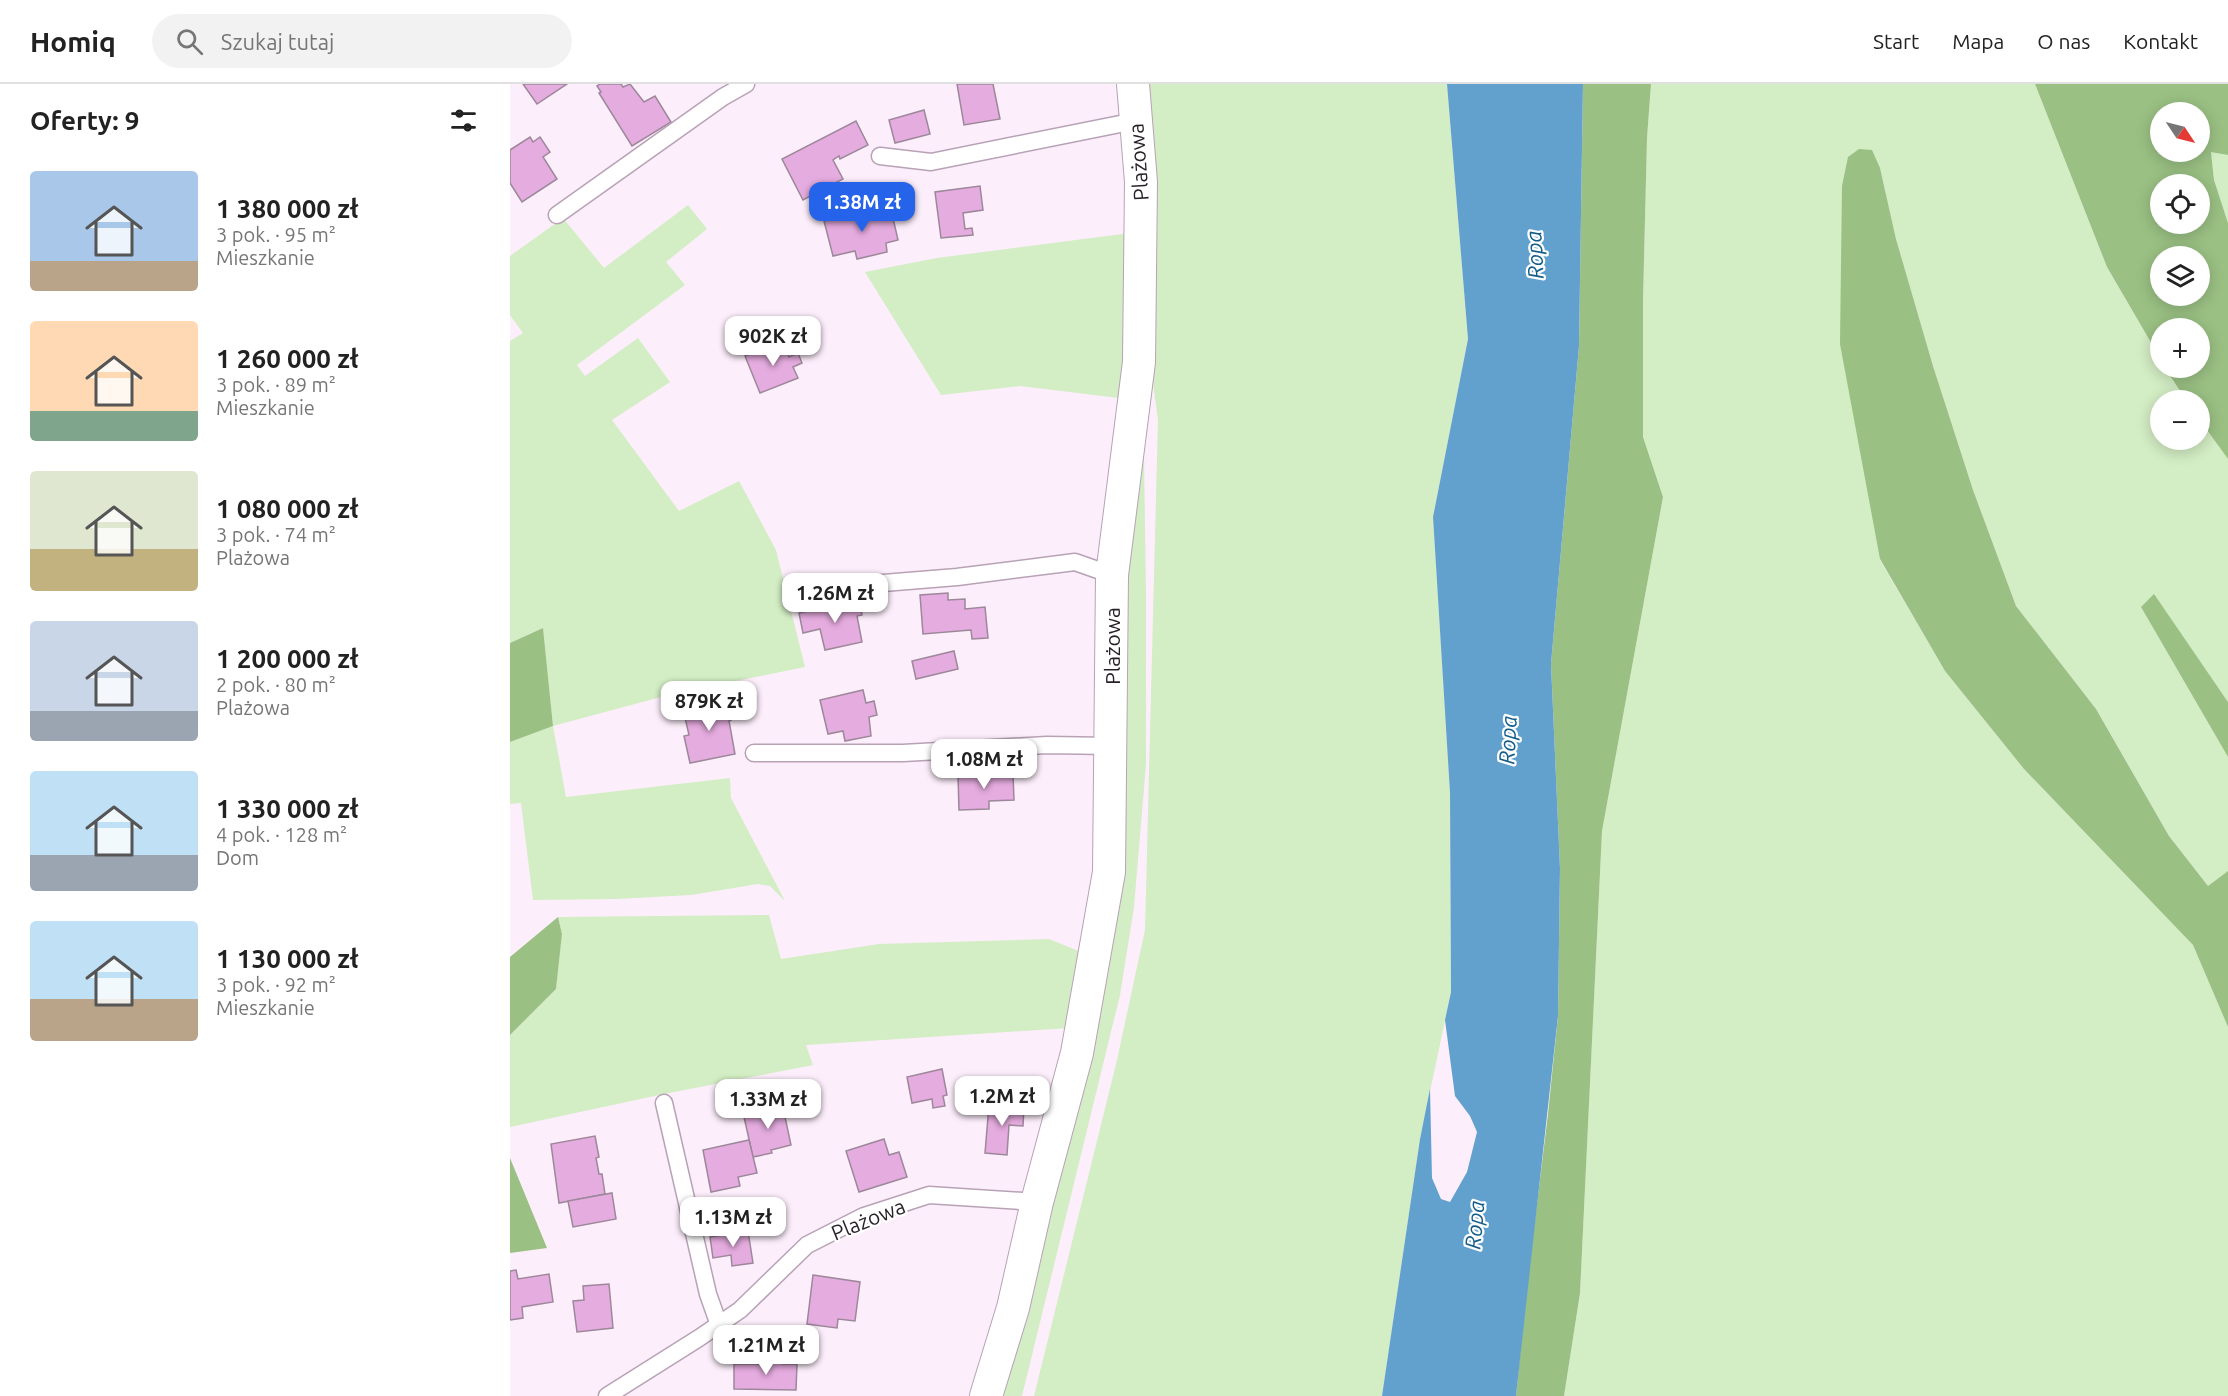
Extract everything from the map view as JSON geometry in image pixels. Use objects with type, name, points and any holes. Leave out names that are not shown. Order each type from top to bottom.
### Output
[{"type":"street","name":"Plażowa","points":[[986,1396],[1013,1308],[1037,1202],[1077,1053],[1109,872],[1112,575],[1139,362],[1141,182],[1133,84]]},
{"type":"lane","points":[[557,215],[723,97],[746,84]]},
{"type":"lane","points":[[880,156],[931,162],[1135,121]]},
{"type":"lane","points":[[871,584],[957,577],[1075,562],[1112,575]]},
{"type":"lane","points":[[754,753],[903,753],[1047,745],[1111,746]]},
{"type":"lane","points":[[664,1103],[708,1294],[719,1325]]},
{"type":"lane","name":"Plażowa","points":[[606,1396],[740,1310],[807,1245],[864,1216],[929,1195],[1037,1202]]},
{"type":"green space","points":[[1144,84],[1447,84],[1468,339],[1433,517],[1450,793],[1451,992],[1420,1139],[1382,1396],[1034,1396],[1117,1060],[1145,930],[1158,420],[1149,354]]},
{"type":"green space","points":[[1583,84],[1651,84],[1647,138],[1643,300],[1643,437],[1663,497],[1602,831],[1580,1293],[1564,1396],[1516,1396],[1558,1016],[1560,868],[1551,664],[1579,346]]},
{"type":"green space","points":[[1651,84],[2035,84],[2107,267],[2150,341],[2150,378],[2172,378],[2179,390],[2150,390],[2150,450],[2210,450],[2210,434],[2228,459],[2228,702],[2154,595],[2141,607],[2228,757],[2228,871],[2208,886],[2169,836],[2096,709],[2016,606],[1973,490],[1933,366],[1896,239],[1880,168],[1880,560],[1945,671],[2024,769],[2193,945],[2228,1027],[2228,1396],[1564,1396],[1580,1293],[1602,831],[1663,497],[1643,437],[1643,300],[1647,138]]},
{"type":"green space","points":[[2035,84],[2228,84],[2228,155],[2211,152],[2214,180],[2228,223],[2228,459],[2210,434],[2210,390],[2179,390],[2172,378],[2210,378],[2210,318],[2150,318],[2150,341],[2107,267]]},
{"type":"green space","points":[[1859,149],[1872,150],[1880,168],[1896,239],[1933,366],[1973,490],[2016,606],[2096,709],[2169,836],[2208,886],[2228,871],[2228,1027],[2193,945],[2024,769],[1945,671],[1880,559],[1840,344],[1842,186],[1848,157]]},
{"type":"green space","points":[[2211,151],[2228,155],[2228,223],[2214,180]]},
{"type":"green space","points":[[688,205],[707,229],[666,262],[685,285],[577,365],[585,376],[638,338],[670,382],[612,420],[679,511],[739,481],[776,550],[805,667],[672,694],[553,726],[543,628],[510,643],[510,341],[523,333],[510,315],[510,256],[563,218],[604,268]]},
{"type":"green space","points":[[1130,233],[1127,399],[1020,386],[941,395],[865,272],[937,258]]},
{"type":"green space","points":[[1143,392],[1146,764],[1134,907],[1120,995],[1022,1396],[994,1396],[1088,1023],[1121,573]]},
{"type":"green space","points":[[2154,594],[2228,702],[2228,757],[2141,607]]},
{"type":"green space","points":[[543,628],[553,726],[510,742],[510,643]]},
{"type":"green space","points":[[553,726],[566,797],[730,778],[731,798],[785,901],[770,886],[758,884],[691,895],[533,900],[521,803],[510,804],[510,742]]},
{"type":"green space","points":[[769,915],[781,959],[879,944],[1049,939],[1086,954],[1069,1028],[806,1045],[813,1065],[510,1127],[510,1035],[556,989],[562,934],[558,917]]},
{"type":"green space","points":[[558,917],[562,934],[556,989],[510,1035],[510,957]]},
{"type":"green space","points":[[510,1158],[547,1248],[510,1253]]},
{"type":"water","name":"Ropa","points":[[1447,84],[1583,84],[1579,346],[1551,664],[1560,868],[1558,1016],[1516,1396],[1382,1396],[1420,1139],[1430,1089],[1432,1178],[1441,1199],[1450,1202],[1467,1172],[1477,1132],[1470,1116],[1455,1096],[1445,1020],[1451,992],[1450,793],[1433,517],[1468,339]]},
{"type":"building","points":[[523,84],[567,84],[537,104]]},
{"type":"building","points":[[621,84],[623,87],[630,84],[644,102],[655,96],[671,122],[632,146],[599,93],[601,92],[597,86]]},
{"type":"building","points":[[957,84],[993,84],[1000,119],[964,125]]},
{"type":"building","points":[[924,110],[930,134],[895,143],[889,120]]},
{"type":"building","points":[[856,121],[868,145],[840,159],[839,156],[833,160],[843,179],[803,200],[782,159]]},
{"type":"building","points":[[530,137],[533,142],[540,137],[550,152],[543,157],[557,179],[522,202],[510,183],[510,150]]},
{"type":"building","points":[[980,186],[983,210],[963,213],[965,229],[972,228],[973,235],[941,238],[935,192]]},
{"type":"building","points":[[890,205],[898,240],[886,243],[887,252],[857,259],[855,251],[833,256],[824,221]]},
{"type":"building","points":[[783,341],[789,357],[798,353],[802,363],[793,367],[798,378],[760,393],[745,356]]},
{"type":"building","points":[[948,593],[948,600],[965,599],[965,609],[985,607],[988,638],[972,639],[971,630],[923,634],[920,595]]},
{"type":"building","points":[[859,599],[862,615],[857,616],[862,642],[825,650],[820,629],[803,633],[799,613]]},
{"type":"building","points":[[954,651],[958,669],[916,679],[912,661]]},
{"type":"building","points":[[863,690],[866,703],[874,701],[877,715],[869,717],[871,736],[845,741],[843,731],[828,734],[820,700]]},
{"type":"building","points":[[727,700],[735,754],[690,763],[684,736],[689,735],[683,709]]},
{"type":"building","points":[[975,770],[987,770],[987,775],[1013,774],[1014,800],[989,801],[989,809],[959,810],[958,776],[975,776]]},
{"type":"building","points":[[942,1069],[947,1095],[943,1096],[945,1106],[933,1108],[932,1099],[912,1103],[907,1077]]},
{"type":"building","points":[[782,1103],[791,1145],[771,1150],[772,1153],[753,1157],[744,1117],[763,1113],[762,1107]]},
{"type":"building","points":[[989,1105],[1024,1107],[1023,1126],[1009,1125],[1007,1155],[985,1153]]},
{"type":"building","points":[[595,1136],[599,1157],[596,1158],[599,1174],[602,1174],[605,1194],[559,1203],[551,1144]]},
{"type":"building","points":[[884,1139],[889,1155],[899,1152],[907,1177],[859,1192],[846,1151]]},
{"type":"building","points":[[749,1140],[757,1173],[738,1177],[740,1186],[711,1192],[703,1150]]},
{"type":"building","points":[[612,1193],[616,1219],[573,1227],[568,1201]]},
{"type":"building","points":[[748,1231],[753,1263],[732,1266],[731,1255],[713,1258],[710,1237]]},
{"type":"building","points":[[516,1270],[518,1279],[549,1274],[553,1302],[522,1307],[523,1318],[510,1320],[510,1271]]},
{"type":"building","points":[[813,1275],[860,1282],[855,1321],[838,1319],[837,1328],[807,1324]]},
{"type":"building","points":[[609,1284],[613,1328],[577,1332],[573,1301],[584,1300],[583,1286]]},
{"type":"building","points":[[772,1360],[782,1360],[782,1364],[797,1364],[796,1390],[734,1389],[734,1364],[771,1364]]}]
